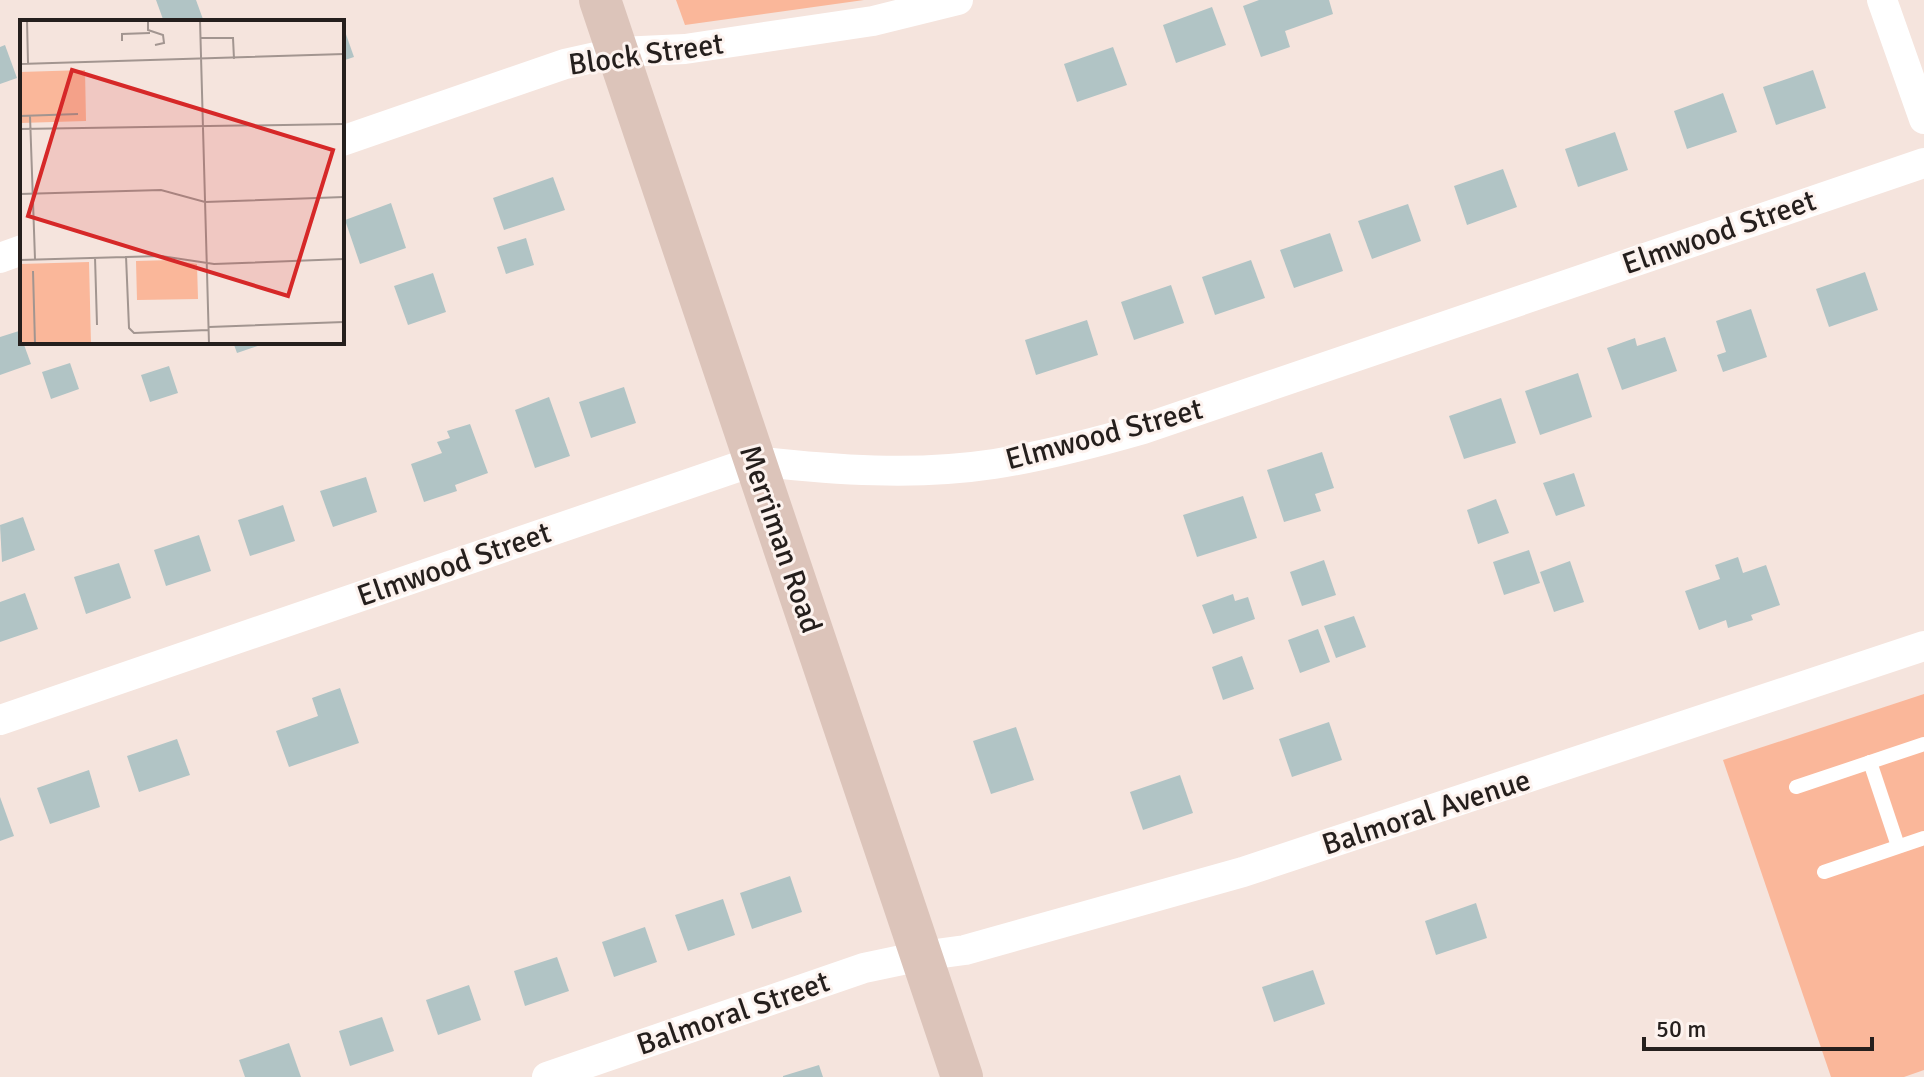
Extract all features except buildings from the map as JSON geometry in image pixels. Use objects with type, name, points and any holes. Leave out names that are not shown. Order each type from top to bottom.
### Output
[{"type":"main road","name":"Merriman Road","points":[[600,0],[962,1077]]},
{"type":"street","name":"Block Street","points":[[344,140],[565,64],[619,52],[685,49],[873,21],[958,0]]},
{"type":"street","points":[[1882,0],[1924,119]]},
{"type":"street","name":"Elmwood Street","points":[[0,720],[755,461],[836,470],[939,470],[993,464],[1078,448],[1158,424],[1924,163]]},
{"type":"street","points":[[0,258],[20,251]]},
{"type":"street","name":"Balmoral Avenue","points":[[921,956],[965,950],[1243,872],[1924,646]]},
{"type":"street","name":"Balmoral Street","points":[[547,1077],[864,968],[921,956]]},
{"type":"lane","points":[[1796,787],[1924,744]]},
{"type":"lane","points":[[1870,762],[1898,846]]},
{"type":"lane","points":[[1824,872],[1924,838]]},
{"type":"shaded area","points":[[676,0],[864,0],[685,25]]},
{"type":"shaded area","points":[[1924,694],[1924,1070],[1904,1077],[1831,1077],[1723,760]]}]
